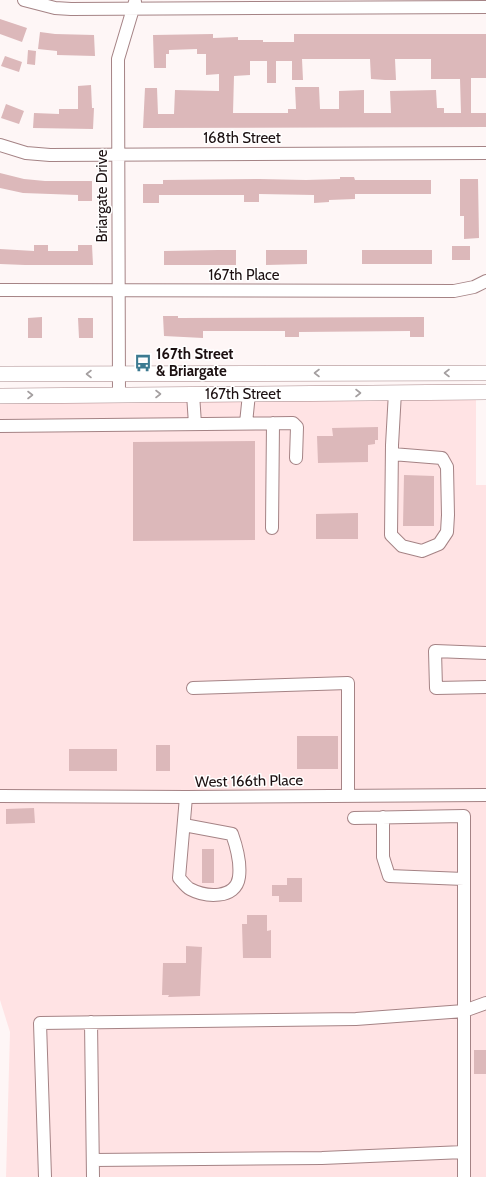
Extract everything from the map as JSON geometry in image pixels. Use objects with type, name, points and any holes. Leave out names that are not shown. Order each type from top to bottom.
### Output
[{"type":"main road","name":"167th Street","points":[[0,374],[486,373]]},
{"type":"main road","name":"167th Street","points":[[0,396],[486,392]]},
{"type":"street","points":[[24,0],[62,8],[135,4],[486,7]]},
{"type":"street","name":"Briargate Drive","points":[[119,394],[118,59],[135,4]]},
{"type":"street","name":"168th Street","points":[[0,145],[26,153],[37,154],[486,153]]},
{"type":"street","name":"167th Place","points":[[0,290],[454,291],[474,287],[486,281]]},
{"type":"street","points":[[392,454],[442,458],[447,467],[447,532],[439,544],[422,551],[402,546],[391,536],[392,454],[395,392]]},
{"type":"street","points":[[193,394],[195,424]]},
{"type":"street","points":[[246,423],[249,394]]},
{"type":"street","points":[[272,528],[273,423]]},
{"type":"street","points":[[0,426],[293,423],[297,427],[296,458]]},
{"type":"street","points":[[486,653],[435,651],[436,688],[486,687]]},
{"type":"street","points":[[193,688],[348,683],[348,796]]},
{"type":"street","name":"West 166th Place","points":[[6,796],[186,797],[486,795]]},
{"type":"street","points":[[184,824],[232,834],[238,852],[239,878],[232,891],[222,895],[205,894],[188,889],[179,878],[186,797]]},
{"type":"street","points":[[354,818],[464,816],[464,1177]]},
{"type":"street","points":[[383,817],[383,857],[389,876],[464,879]]},
{"type":"street","points":[[45,1177],[40,1023],[356,1019],[464,1011],[486,1004]]},
{"type":"street","points":[[91,1022],[93,1177]]},
{"type":"street","points":[[92,1160],[322,1158],[464,1152]]},
{"type":"shaded area","points":[[0,397],[476,397],[476,485],[486,485],[486,1177],[6,1177],[10,1032],[0,1000]]},
{"type":"building","points":[[0,19],[27,28],[22,42],[0,34]]},
{"type":"building","points":[[40,32],[94,35],[95,56],[57,55],[57,51],[38,49]]},
{"type":"building","points":[[213,34],[213,38],[238,37],[238,40],[294,42],[294,34],[486,34],[486,78],[471,78],[471,113],[486,113],[486,127],[143,128],[145,88],[157,88],[158,114],[174,114],[175,90],[219,91],[219,74],[206,75],[206,54],[197,54],[197,49],[169,50],[169,54],[166,54],[166,68],[154,68],[153,35]],"holes":[[[302,59],[370,59],[371,79],[385,80],[396,80],[395,59],[431,59],[431,79],[460,79],[461,113],[444,113],[444,108],[437,108],[436,90],[390,91],[391,113],[364,113],[364,90],[339,91],[339,109],[320,109],[319,87],[295,87],[296,109],[288,109],[288,113],[233,113],[234,76],[250,75],[250,61],[267,61],[267,83],[276,83],[276,61],[292,61],[292,80],[303,80]]]},
{"type":"building","points":[[28,50],[36,51],[35,65],[27,64]]},
{"type":"building","points":[[5,56],[22,62],[19,72],[1,66]]},
{"type":"building","points":[[91,85],[92,108],[94,108],[93,129],[33,128],[34,113],[59,114],[59,109],[78,109],[78,86]]},
{"type":"building","points":[[6,104],[24,111],[19,124],[1,118]]},
{"type":"building","points":[[0,173],[24,179],[45,181],[92,181],[92,201],[78,201],[78,195],[23,193],[0,188]]},
{"type":"building","points":[[340,177],[354,177],[355,180],[431,180],[431,194],[355,194],[355,199],[329,200],[329,202],[314,203],[314,195],[259,194],[259,202],[244,202],[244,195],[159,195],[159,203],[143,203],[143,184],[163,184],[163,180],[306,180],[340,179]]},
{"type":"building","points":[[460,179],[478,179],[479,238],[464,239],[464,216],[460,216]]},
{"type":"building","points":[[34,245],[48,245],[48,251],[78,251],[78,245],[92,245],[93,265],[0,264],[0,249],[34,251]]},
{"type":"building","points":[[452,246],[470,246],[470,260],[452,260]]},
{"type":"building","points":[[236,250],[236,265],[164,265],[164,251]]},
{"type":"building","points":[[266,250],[307,250],[307,264],[266,265]]},
{"type":"building","points":[[362,250],[432,250],[432,264],[362,264]]},
{"type":"building","points":[[163,316],[178,316],[178,318],[424,317],[424,337],[410,337],[410,331],[299,332],[299,337],[285,337],[285,331],[203,331],[203,338],[164,336]]},
{"type":"building","points":[[42,317],[42,338],[28,338],[28,318]]},
{"type":"building","points":[[78,318],[93,318],[93,338],[79,338]]},
{"type":"building","points":[[378,427],[378,440],[375,440],[375,444],[368,445],[368,462],[318,463],[317,436],[333,436],[332,428]]},
{"type":"building","points":[[255,441],[255,540],[133,541],[133,442]]},
{"type":"building","points":[[404,475],[434,476],[434,526],[403,526]]},
{"type":"building","points":[[358,513],[358,539],[316,539],[316,514]]},
{"type":"building","points":[[297,736],[338,736],[338,769],[297,769]]},
{"type":"building","points":[[156,745],[170,745],[170,771],[156,771]]},
{"type":"building","points":[[69,749],[117,749],[117,771],[69,771]]},
{"type":"building","points":[[34,808],[35,823],[6,824],[6,809]]},
{"type":"building","points":[[202,849],[214,849],[214,883],[202,883]]},
{"type":"building","points":[[287,878],[302,878],[302,902],[279,902],[279,896],[272,896],[272,885],[287,885]]},
{"type":"building","points":[[247,915],[267,915],[267,931],[271,930],[271,958],[243,958],[242,924],[247,924]]},
{"type":"building","points":[[186,946],[202,947],[200,996],[168,997],[169,995],[162,995],[163,963],[186,963]]},
{"type":"building","points":[[474,1050],[486,1050],[486,1074],[474,1074]]},
{"type":"place","name":"167th Street & Briargate","points":[[143,363]]}]
